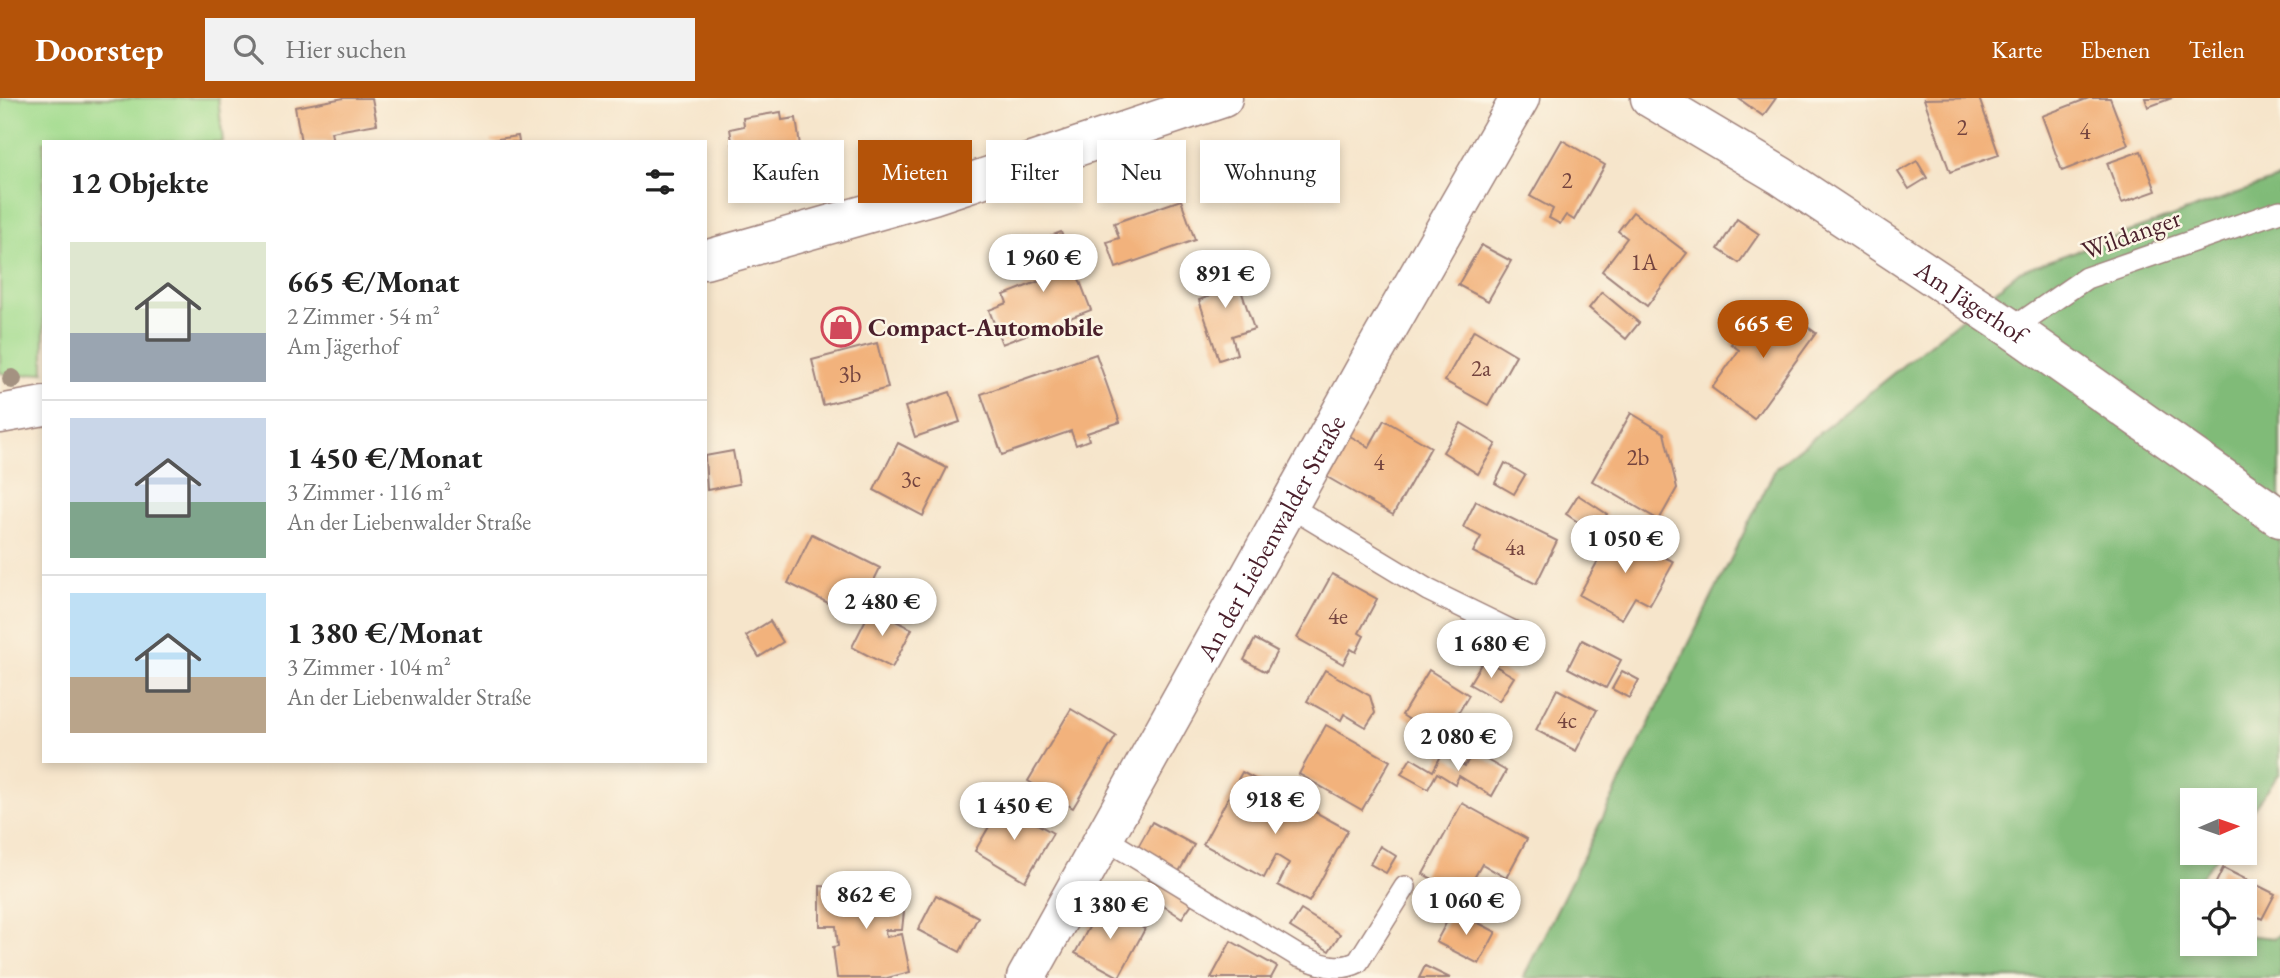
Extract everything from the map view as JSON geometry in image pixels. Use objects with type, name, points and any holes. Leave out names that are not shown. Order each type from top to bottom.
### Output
[{"type":"street","points":[[707,259],[933,195],[1223,98]]},
{"type":"street","name":"An der Liebenwalder Straße","points":[[1026,978],[1520,98]]},
{"type":"street","name":"Am Jägerhof","points":[[1650,98],[1781,176],[2012,329],[2280,518]]},
{"type":"street","points":[[0,414],[42,406]]},
{"type":"lane","name":"Wildanger","points":[[2012,329],[2086,278],[2280,211]]},
{"type":"lane","points":[[1289,506],[1428,590],[1522,636]]},
{"type":"lane","points":[[1104,838],[1298,956],[1332,968],[1348,967],[1358,962],[1405,887]]},
{"type":"green space","points":[[0,98],[218,98],[223,140],[42,140],[42,372],[21,376],[0,373]]},
{"type":"green space","points":[[2280,178],[2280,773],[2258,802],[2258,788],[2180,788],[2180,865],[2210,865],[2199,879],[2180,879],[2180,956],[2257,956],[2257,936],[2274,938],[2280,934],[2280,978],[1523,978],[1776,468],[2020,271]]},
{"type":"building","points":[[344,98],[372,98],[377,124],[331,132],[333,140],[301,140],[295,107]]},
{"type":"building","points":[[1738,98],[1776,98],[1763,116]]},
{"type":"building","points":[[1979,98],[1999,155],[1950,172],[1924,99]]},
{"type":"building","points":[[2089,98],[2110,98],[2128,145],[2062,171],[2042,116]]},
{"type":"building","points":[[2145,98],[2172,98],[2148,107]]},
{"type":"building","points":[[781,112],[782,120],[796,118],[799,140],[732,140],[730,129],[744,126],[743,118]]},
{"type":"building","points":[[518,136],[519,140],[491,140]]},
{"type":"building","points":[[1562,140],[1605,165],[1574,220],[1566,215],[1560,224],[1549,218],[1553,209],[1530,196]]},
{"type":"building","points":[[2141,151],[2156,191],[2122,203],[2107,163]]},
{"type":"building","points":[[1917,161],[1927,178],[1909,189],[1898,172]]},
{"type":"building","points":[[1172,203],[1182,203],[1195,240],[1116,268],[1107,242],[1119,238],[1114,223]]},
{"type":"building","points":[[1633,212],[1687,253],[1647,306],[1602,271],[1627,238],[1618,231]]},
{"type":"building","points":[[1737,219],[1759,234],[1739,263],[1718,249]]},
{"type":"building","points":[[1061,232],[1091,310],[1002,344],[989,310],[1007,303],[1004,295],[1045,279],[1031,243]]},
{"type":"building","points":[[1481,245],[1511,261],[1488,301],[1458,285]]},
{"type":"building","points":[[1232,263],[1254,329],[1232,336],[1237,354],[1219,360],[1199,300],[1213,295],[1206,272]]},
{"type":"building","points":[[1602,292],[1639,323],[1626,339],[1589,308]]},
{"type":"building","points":[[1775,304],[1816,333],[1754,419],[1712,388],[1739,350],[1731,344],[1749,320],[1759,327]]},
{"type":"building","points":[[1474,330],[1516,355],[1488,405],[1445,381]]},
{"type":"building","points":[[877,343],[888,388],[823,405],[812,360]]},
{"type":"building","points":[[1096,354],[1120,422],[1087,433],[1089,440],[1076,445],[1071,431],[1002,455],[981,394]]},
{"type":"building","points":[[950,392],[960,422],[915,437],[905,407]]},
{"type":"building","points":[[1631,413],[1664,433],[1677,488],[1659,520],[1592,481]]},
{"type":"building","points":[[1384,420],[1431,447],[1393,515],[1327,477],[1350,436],[1369,447]]},
{"type":"building","points":[[1461,423],[1496,444],[1478,474],[1443,452]]},
{"type":"building","points":[[898,443],[947,468],[923,516],[874,490]]},
{"type":"building","points":[[733,451],[739,484],[707,490],[707,456]]},
{"type":"building","points":[[1505,463],[1525,475],[1514,494],[1495,483]]},
{"type":"building","points":[[1578,495],[1607,514],[1594,533],[1566,514]]},
{"type":"building","points":[[1476,501],[1557,541],[1536,584],[1473,552],[1481,537],[1463,527]]},
{"type":"building","points":[[1615,530],[1674,562],[1650,605],[1635,597],[1622,619],[1579,595]]},
{"type":"building","points":[[812,534],[880,568],[856,617],[788,583]]},
{"type":"building","points":[[1332,574],[1377,599],[1359,633],[1364,636],[1356,652],[1351,649],[1343,664],[1297,638]]},
{"type":"building","points":[[871,609],[912,629],[892,668],[852,647]]},
{"type":"building","points":[[770,621],[783,642],[759,657],[746,636]]},
{"type":"building","points":[[1255,639],[1277,651],[1266,672],[1244,660]]},
{"type":"building","points":[[1582,640],[1621,660],[1606,688],[1568,668]]},
{"type":"building","points":[[1484,659],[1514,677],[1499,701],[1469,684]]},
{"type":"building","points":[[1325,670],[1370,696],[1375,713],[1366,727],[1344,714],[1341,720],[1307,701]]},
{"type":"building","points":[[1429,670],[1469,695],[1442,740],[1402,715]]},
{"type":"building","points":[[1622,671],[1639,680],[1629,698],[1612,689]]},
{"type":"building","points":[[1557,689],[1597,710],[1576,751],[1536,730]]},
{"type":"building","points":[[1071,709],[1116,736],[1073,808],[1028,781]]},
{"type":"building","points":[[1326,725],[1390,761],[1362,810],[1299,774]]},
{"type":"building","points":[[1473,752],[1506,771],[1492,796],[1459,776],[1455,784],[1437,773],[1428,789],[1401,774],[1411,758],[1433,771],[1442,754],[1465,766]]},
{"type":"building","points":[[1242,772],[1348,830],[1309,902],[1278,885],[1289,863],[1276,855],[1264,878],[1203,844]]},
{"type":"building","points":[[1462,803],[1527,839],[1506,878],[1482,864],[1464,896],[1423,874]]},
{"type":"building","points":[[1002,804],[1053,833],[1025,881],[975,851]]},
{"type":"building","points":[[1152,822],[1194,845],[1176,877],[1138,847]]},
{"type":"building","points":[[1380,846],[1396,856],[1386,873],[1370,864]]},
{"type":"building","points":[[2223,868],[2245,879],[2218,879]]},
{"type":"building","points":[[1152,876],[1193,902],[1182,918],[1142,892]]},
{"type":"building","points":[[2257,885],[2275,894],[2262,919],[2257,916]]},
{"type":"building","points":[[820,886],[906,892],[902,930],[885,930],[886,937],[902,934],[910,972],[887,978],[837,978],[833,947],[838,946],[836,926],[820,926]]},
{"type":"building","points":[[936,895],[978,917],[960,952],[918,930]]},
{"type":"building","points":[[1101,905],[1145,929],[1119,977],[1075,953]]},
{"type":"building","points":[[1301,910],[1340,934],[1329,951],[1290,927]]},
{"type":"building","points":[[1453,910],[1496,932],[1479,964],[1436,942]]},
{"type":"building","points":[[1231,941],[1277,967],[1271,978],[1211,978]]},
{"type":"building","points":[[1425,966],[1450,978],[1419,978]]},
{"type":"place","name":"Compact-Automobile","points":[[841,327]]}]
